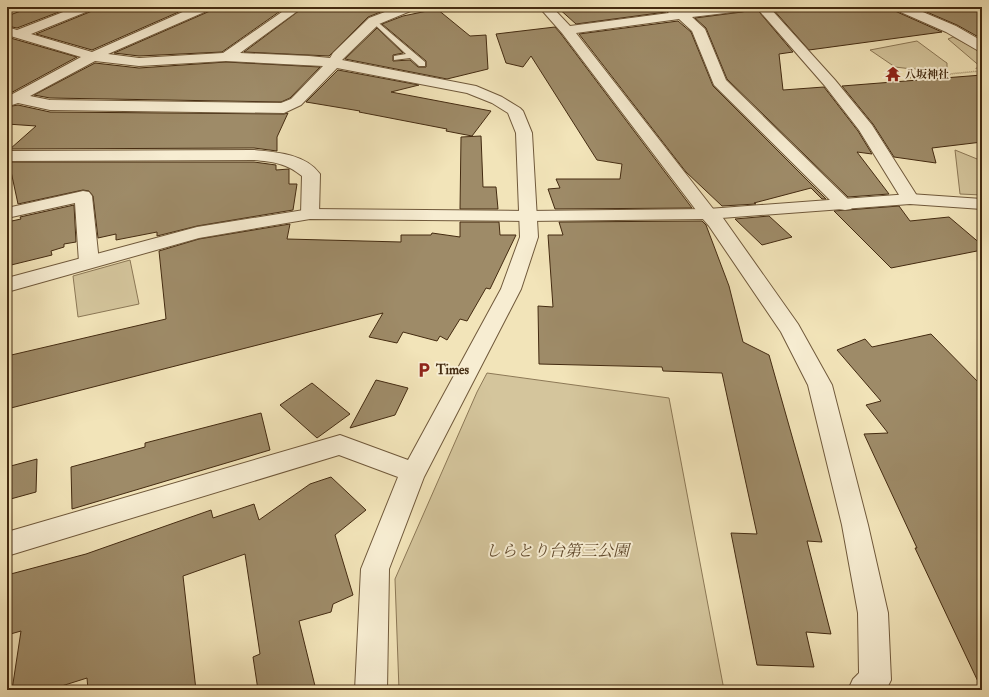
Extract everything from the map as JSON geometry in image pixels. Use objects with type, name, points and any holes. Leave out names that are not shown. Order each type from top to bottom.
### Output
[{"type":"street","points":[[13,32],[87,7]]},
{"type":"street","points":[[11,101],[96,57],[104,51],[205,7]]},
{"type":"street","points":[[226,58],[297,7]]},
{"type":"street","points":[[11,101],[50,105],[284,108],[296,102],[334,63],[338,56],[374,21],[409,7]]},
{"type":"street","points":[[545,7],[567,30],[708,214],[716,222],[790,329],[820,385],[855,525],[873,613],[875,680],[864,690]]},
{"type":"street","points":[[567,30],[676,11],[742,7]]},
{"type":"street","points":[[762,7],[830,83],[866,128],[910,199]]},
{"type":"street","points":[[900,7],[951,29],[982,47]]},
{"type":"street","points":[[676,11],[698,29],[719,82],[845,205]]},
{"type":"street","points":[[13,32],[96,57],[139,62],[226,58],[308,60],[334,63],[472,90],[497,100],[515,111],[524,133],[529,237],[511,289],[418,466],[412,472],[375,569],[370,690]]},
{"type":"street","points":[[7,156],[231,154],[277,157],[298,164],[310,174],[310,214]]},
{"type":"street","points":[[7,213],[83,196],[89,262]]},
{"type":"street","points":[[7,285],[197,233],[310,214],[527,216],[708,214],[910,199],[982,204]]},
{"type":"street","points":[[7,544],[340,446],[412,472]]},
{"type":"lane","points":[[374,21],[422,64]]},
{"type":"lane","points":[[397,58],[412,55]]},
{"type":"path","points":[[908,78],[980,71]]},
{"type":"green space","points":[[953,37],[982,52],[982,68],[948,39]]},
{"type":"green space","points":[[917,41],[947,63],[947,69],[912,69],[895,67],[870,50]]},
{"type":"green space","points":[[955,150],[982,161],[982,195],[960,194]]},
{"type":"green space","points":[[130,260],[139,304],[78,317],[73,276]]},
{"type":"green space","name":"しらとり台第三公園","points":[[487,373],[669,398],[724,690],[399,690],[395,579],[477,392]]},
{"type":"building","points":[[32,7],[72,7],[17,28],[7,26],[7,16]]},
{"type":"building","points":[[94,7],[190,7],[92,50],[36,34],[92,11]]},
{"type":"building","points":[[212,7],[286,7],[222,52],[139,56],[114,53],[210,11]]},
{"type":"building","points":[[304,7],[384,7],[388,9],[368,17],[329,56],[244,52]]},
{"type":"building","points":[[557,7],[662,7],[666,12],[576,24]]},
{"type":"building","points":[[749,7],[755,7],[793,52],[779,54],[783,90],[824,87],[858,131],[872,154],[857,152],[889,194],[848,197],[727,79],[706,28],[695,18],[747,11]]},
{"type":"building","points":[[771,7],[893,7],[895,11],[942,32],[809,50]]},
{"type":"building","points":[[915,7],[982,7],[982,39],[957,25]]},
{"type":"building","points":[[437,9],[470,36],[486,35],[488,69],[447,79],[345,59],[377,28],[403,53],[393,55],[393,61],[410,60],[418,67],[426,67],[426,61],[382,24],[403,16]]},
{"type":"building","points":[[678,21],[691,32],[713,86],[826,199],[822,199],[811,188],[754,203],[756,204],[722,206],[686,172],[579,34]]},
{"type":"building","points":[[555,27],[692,208],[555,209],[548,189],[560,188],[556,179],[620,179],[622,164],[597,160],[531,56],[523,67],[506,63],[496,34]]},
{"type":"building","points":[[7,37],[77,57],[7,95]]},
{"type":"building","points":[[226,62],[320,67],[290,98],[281,102],[50,98],[34,95],[95,63],[139,68]]},
{"type":"building","points":[[338,70],[419,85],[391,92],[491,111],[472,136],[446,131],[447,129],[359,112],[360,111],[306,102]]},
{"type":"building","points":[[982,75],[982,142],[932,148],[936,163],[894,157],[873,124],[842,86]]},
{"type":"building","points":[[7,105],[18,105],[50,112],[288,113],[277,137],[277,151],[254,148],[10,149],[36,126],[7,124]]},
{"type":"building","points":[[481,136],[483,187],[496,187],[498,209],[460,209],[461,137]]},
{"type":"building","points":[[9,162],[254,162],[276,165],[276,170],[289,169],[289,184],[297,184],[293,210],[197,226],[157,236],[157,232],[116,240],[116,234],[98,238],[93,196],[89,191],[83,190],[18,204]]},
{"type":"building","points":[[74,205],[76,242],[64,244],[64,247],[51,251],[52,255],[7,266],[7,222],[21,219],[20,217]]},
{"type":"building","points":[[899,206],[910,221],[949,217],[982,245],[982,250],[891,268],[834,211]]},
{"type":"building","points":[[769,216],[792,237],[762,245],[735,219]]},
{"type":"building","points":[[702,221],[706,225],[729,286],[743,342],[769,355],[822,542],[807,541],[831,634],[806,632],[814,667],[757,665],[731,533],[757,534],[722,373],[663,371],[662,367],[539,364],[538,306],[553,307],[548,235],[563,235],[559,222]]},
{"type":"building","points":[[460,222],[499,222],[500,235],[516,235],[490,289],[486,288],[467,321],[460,319],[447,340],[440,336],[437,341],[403,332],[397,343],[369,337],[383,313],[7,409],[7,356],[166,319],[159,251],[199,239],[290,224],[287,239],[401,242],[401,235],[431,235],[432,233],[460,237]]},
{"type":"building","points":[[931,334],[982,386],[982,690],[915,548],[917,548],[864,434],[888,433],[866,405],[881,401],[837,350],[865,339],[872,347]]},
{"type":"building","points":[[376,380],[408,388],[395,415],[350,428]]},
{"type":"building","points":[[312,383],[350,414],[317,438],[280,405]]},
{"type":"building","points":[[261,413],[270,450],[72,509],[71,467],[145,447],[145,443]]},
{"type":"building","points":[[37,459],[36,492],[7,500],[7,467]]},
{"type":"building","points":[[331,477],[366,510],[335,535],[353,595],[333,604],[331,612],[299,621],[316,690],[258,690],[253,657],[260,654],[245,554],[183,576],[196,690],[88,690],[87,678],[49,690],[12,690],[21,631],[7,635],[7,575],[86,554],[211,510],[213,518],[254,504],[259,520],[310,484]]},
{"type":"place","name":"八坂神社","points":[[893,74]]},
{"type":"place","name":"Times","points":[[424,370]]}]
